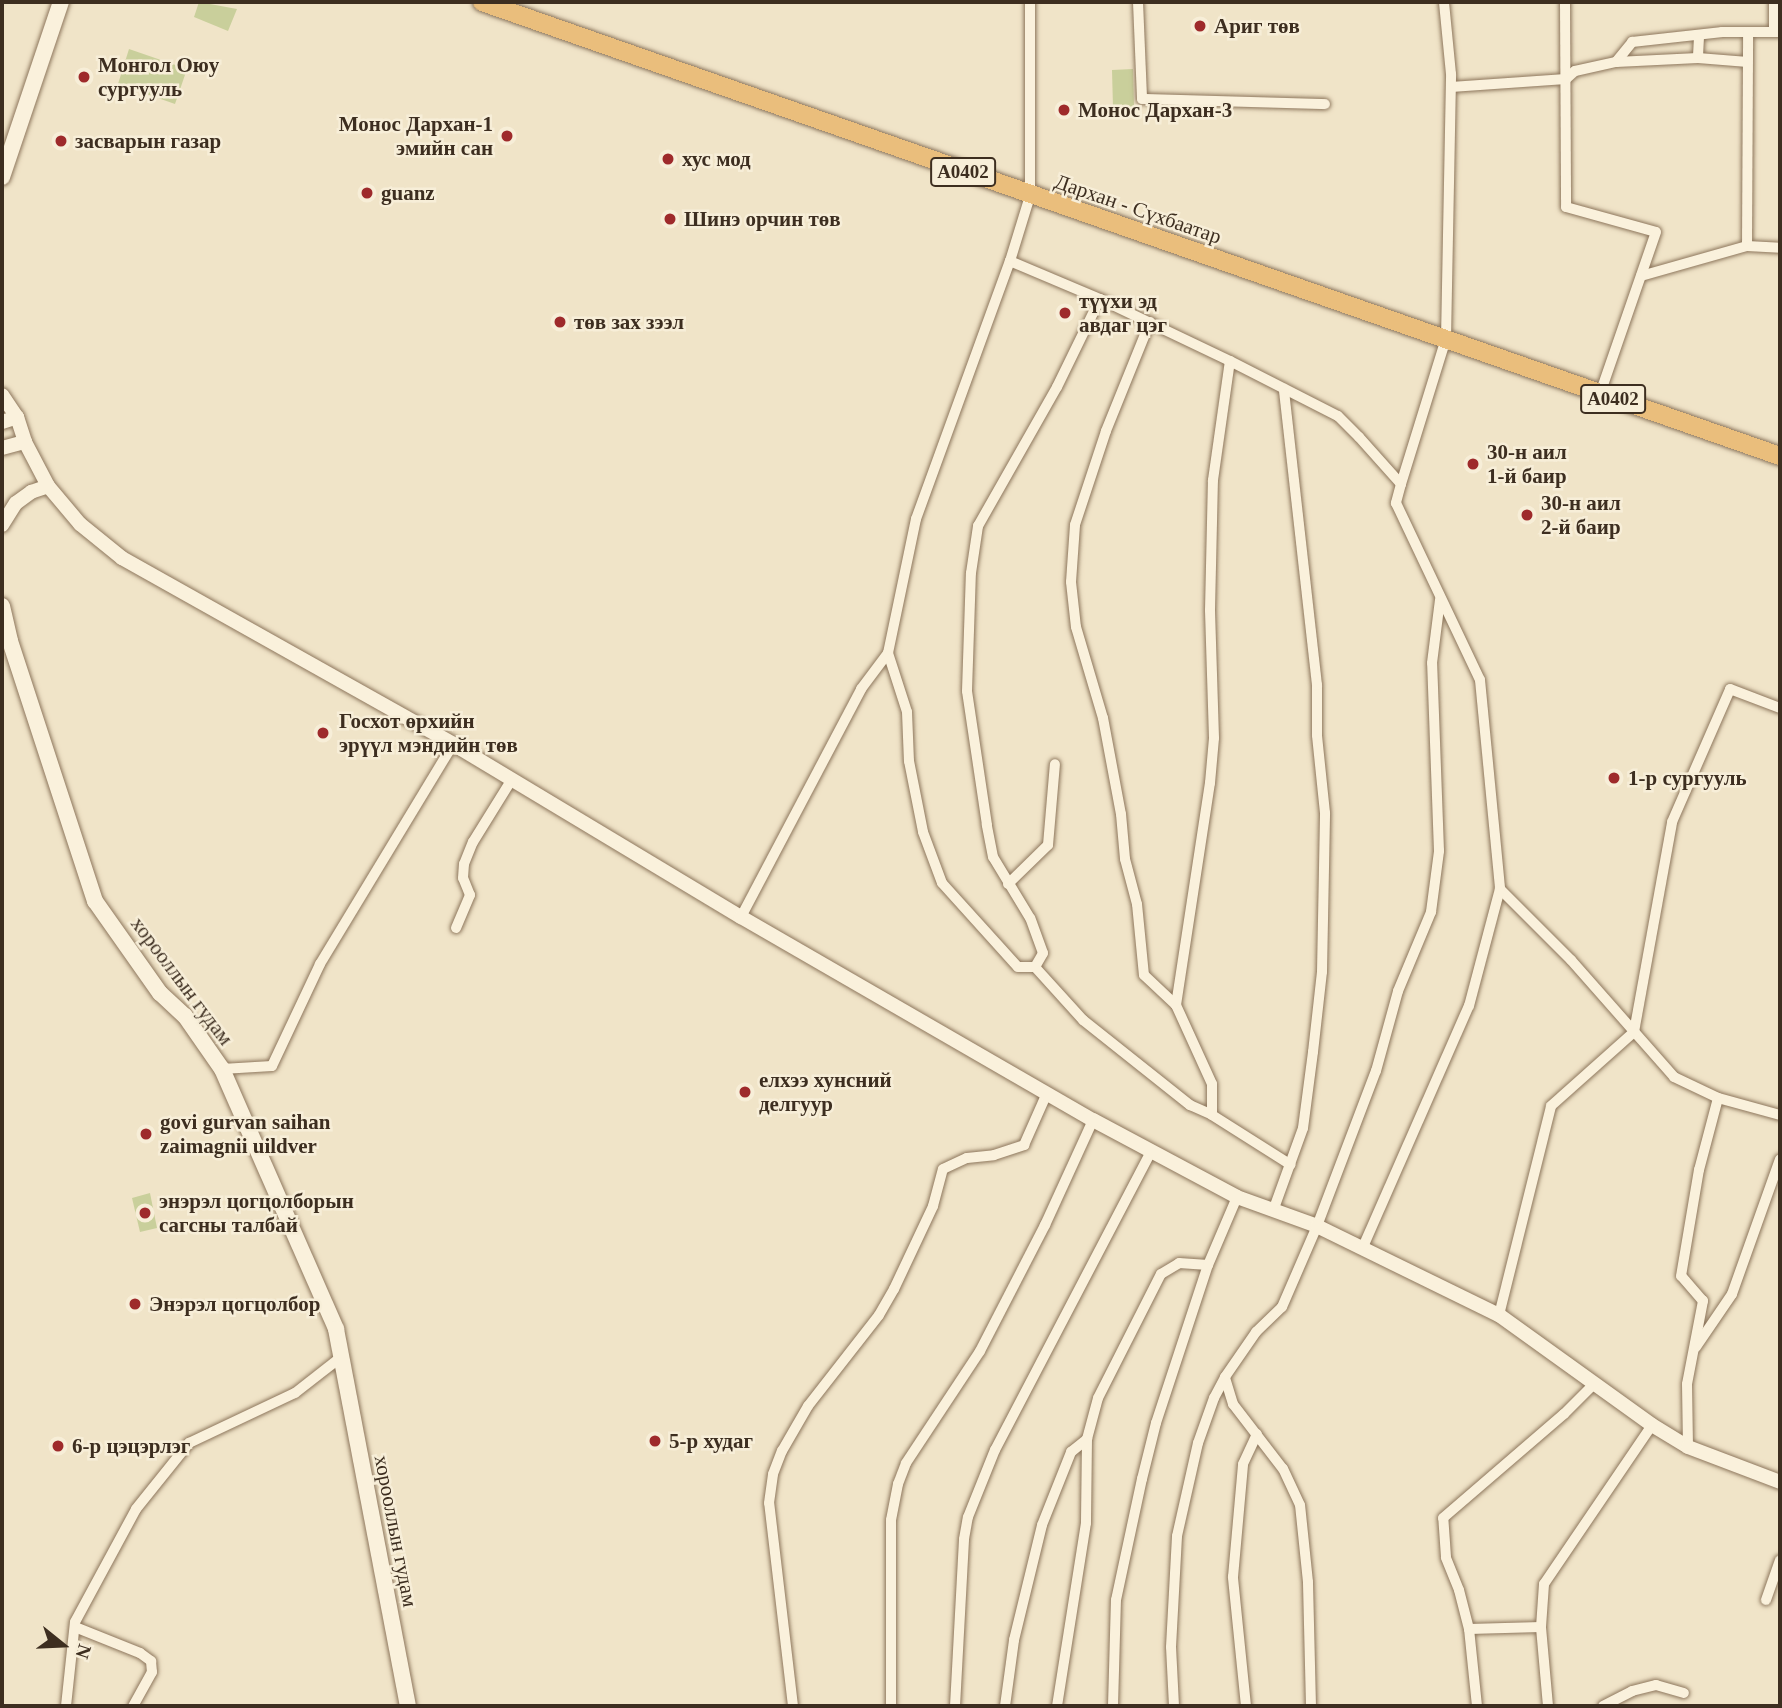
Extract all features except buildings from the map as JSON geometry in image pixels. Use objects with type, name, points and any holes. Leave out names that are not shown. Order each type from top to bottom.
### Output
[{"type":"highway","name":"Дархан - Сүхбаатар","points":[[482,2],[1030,196],[1780,456]]},
{"type":"main road","points":[[2,177],[61,2]]},
{"type":"main road","name":"хорооллын гудам","points":[[2,606],[6,644],[95,901],[160,993],[185,1016],[222,1069],[336,1329],[408,1706]]},
{"type":"street","points":[[741,917],[861,689],[888,653],[916,519],[1010,261],[1030,196],[1030,2]]},
{"type":"street","points":[[1138,2],[1142,99],[1325,104]]},
{"type":"street","points":[[1363,1247],[1469,1006],[1500,889],[1480,680],[1396,503],[1446,339],[1451,87],[1444,2]]},
{"type":"street","points":[[1565,2],[1566,207],[1656,232],[1600,394]]},
{"type":"street","points":[[1616,62],[1632,42],[1777,32],[1774,2]]},
{"type":"street","points":[[1747,246],[1748,32]]},
{"type":"street","points":[[1698,58],[1699,37]]},
{"type":"street","points":[[1451,87],[1566,79],[1575,71],[1616,62],[1698,58],[1748,62]]},
{"type":"street","points":[[1641,276],[1747,246],[1780,248]]},
{"type":"street","points":[[1010,261],[1150,322],[1338,416],[1401,484]]},
{"type":"street","points":[[1035,967],[1043,953],[1030,918],[993,857],[967,691],[971,573],[978,526],[1057,387],[1100,299]]},
{"type":"street","points":[[1150,322],[1106,431],[1075,525],[1071,582],[1076,627],[1105,732],[1121,814],[1125,859],[1137,904],[1144,975],[1176,1005],[1212,1084],[1212,1115]]},
{"type":"street","points":[[1176,1005],[1210,783],[1214,738],[1210,610],[1213,480],[1230,361]]},
{"type":"street","points":[[1273,1211],[1303,1128],[1322,972],[1325,813],[1317,735],[1317,685],[1284,388]]},
{"type":"street","points":[[2,395],[17,417],[25,442],[48,486],[80,524],[122,558],[453,744],[741,917],[1093,1120],[1237,1197],[1317,1226],[1499,1315],[1652,1425],[1688,1447],[1779,1478]]},
{"type":"street","points":[[2,422],[17,417]]},
{"type":"street","points":[[2,448],[25,442]]},
{"type":"street","points":[[2,525],[16,503],[31,492],[48,486]]},
{"type":"street","points":[[1174,1706],[1171,1647],[1177,1536],[1198,1443],[1213,1398],[1225,1377],[1256,1332],[1282,1307],[1317,1226],[1376,1071],[1398,991],[1432,912],[1439,851],[1432,663],[1440,600]]},
{"type":"street","points":[[888,653],[906,712],[909,761],[923,832],[942,883],[1018,967],[1035,967],[1083,1020],[1190,1105],[1212,1115],[1290,1165]]},
{"type":"street","points":[[1499,1315],[1551,1106],[1634,1032],[1672,822],[1730,689],[1780,708]]},
{"type":"street","points":[[222,1069],[272,1066],[320,964],[453,744]]},
{"type":"street","points":[[1007,884],[1048,845],[1055,764]]},
{"type":"street","points":[[456,928],[470,895],[463,878],[464,864],[473,842],[512,779]]},
{"type":"street","points":[[1500,889],[1571,960],[1674,1077],[1718,1098],[1780,1115]]},
{"type":"street","points":[[793,1706],[769,1503],[774,1474],[782,1451],[808,1406],[879,1315],[894,1289],[933,1206],[943,1169],[967,1158],[994,1156],[1024,1145],[1047,1093]]},
{"type":"street","points":[[1688,1447],[1687,1384],[1703,1300],[1681,1276],[1699,1170],[1718,1098]]},
{"type":"street","points":[[891,1706],[891,1520],[898,1484],[906,1463],[981,1351],[1045,1226],[1093,1120]]},
{"type":"street","points":[[955,1706],[964,1539],[968,1517],[995,1450],[1151,1151]]},
{"type":"street","points":[[1693,1352],[1732,1294],[1780,1159]]},
{"type":"street","points":[[1113,1706],[1116,1600],[1156,1423],[1208,1265],[1237,1197]]},
{"type":"street","points":[[1057,1706],[1086,1522],[1087,1439],[1098,1398],[1161,1273],[1179,1263],[1208,1265]]},
{"type":"street","points":[[66,1706],[75,1627],[136,1509],[189,1443],[295,1393],[341,1357]]},
{"type":"street","points":[[1225,1377],[1233,1404],[1283,1469],[1300,1504],[1307,1582],[1311,1706]]},
{"type":"street","points":[[1477,1706],[1469,1629],[1459,1590],[1446,1557],[1443,1518],[1564,1414],[1594,1384]]},
{"type":"street","points":[[1548,1706],[1541,1627],[1544,1584],[1652,1425]]},
{"type":"street","points":[[1246,1706],[1233,1577],[1243,1464],[1257,1434]]},
{"type":"street","points":[[1005,1706],[1014,1640],[1042,1525],[1071,1452],[1087,1439]]},
{"type":"street","points":[[1766,1600],[1780,1560]]},
{"type":"street","points":[[75,1627],[140,1653],[151,1661],[152,1672],[133,1706]]},
{"type":"street","points":[[1469,1629],[1541,1627]]},
{"type":"street","points":[[1603,1706],[1632,1691],[1656,1685],[1684,1693]]},
{"type":"green space","points":[[199,2],[237,9],[228,31],[194,17]]},
{"type":"green space","points":[[129,49],[187,69],[175,104],[118,84]]},
{"type":"green space","points":[[1133,69],[1134,107],[1113,108],[1112,70]]},
{"type":"green space","name":"энэрэл цогцолборын сагсны талбай","points":[[150,1193],[157,1228],[140,1232],[132,1198]]},
{"type":"place","name":"Ариг төв","points":[[1200,26]]},
{"type":"place","name":"Монгол Оюу сургууль","points":[[84,77]]},
{"type":"place","name":"Монос Дархан-3","points":[[1064,110]]},
{"type":"place","name":"Монос Дархан-1 эмийн сан","points":[[507,136]]},
{"type":"place","name":"засварын газар","points":[[61,141]]},
{"type":"place","name":"хус мод","points":[[668,159]]},
{"type":"place","name":"guanz","points":[[367,193]]},
{"type":"place","name":"Шинэ орчин төв","points":[[670,219]]},
{"type":"place","name":"түүхи эд авдаг цэг","points":[[1065,313]]},
{"type":"place","name":"төв зах зээл","points":[[560,322]]},
{"type":"place","name":"30-н аил 1-й баир","points":[[1473,464]]},
{"type":"place","name":"30-н аил 2-й баир","points":[[1527,515]]},
{"type":"place","name":"Госхот өрхийн эрүүл мэндийн төв","points":[[323,733]]},
{"type":"place","name":"1-р сургууль","points":[[1614,778]]},
{"type":"place","name":"елхээ хунсний делгуур","points":[[745,1092]]},
{"type":"place","name":"govi gurvan saihan zaimagnii uildver","points":[[146,1134]]},
{"type":"place","name":"энэрэл цогцолборын сагсны талбай","points":[[145,1213]]},
{"type":"place","name":"Энэрэл цогцолбор","points":[[135,1304]]},
{"type":"place","name":"5-р худаг","points":[[655,1441]]},
{"type":"place","name":"6-р цэцэрлэг","points":[[58,1446]]}]
